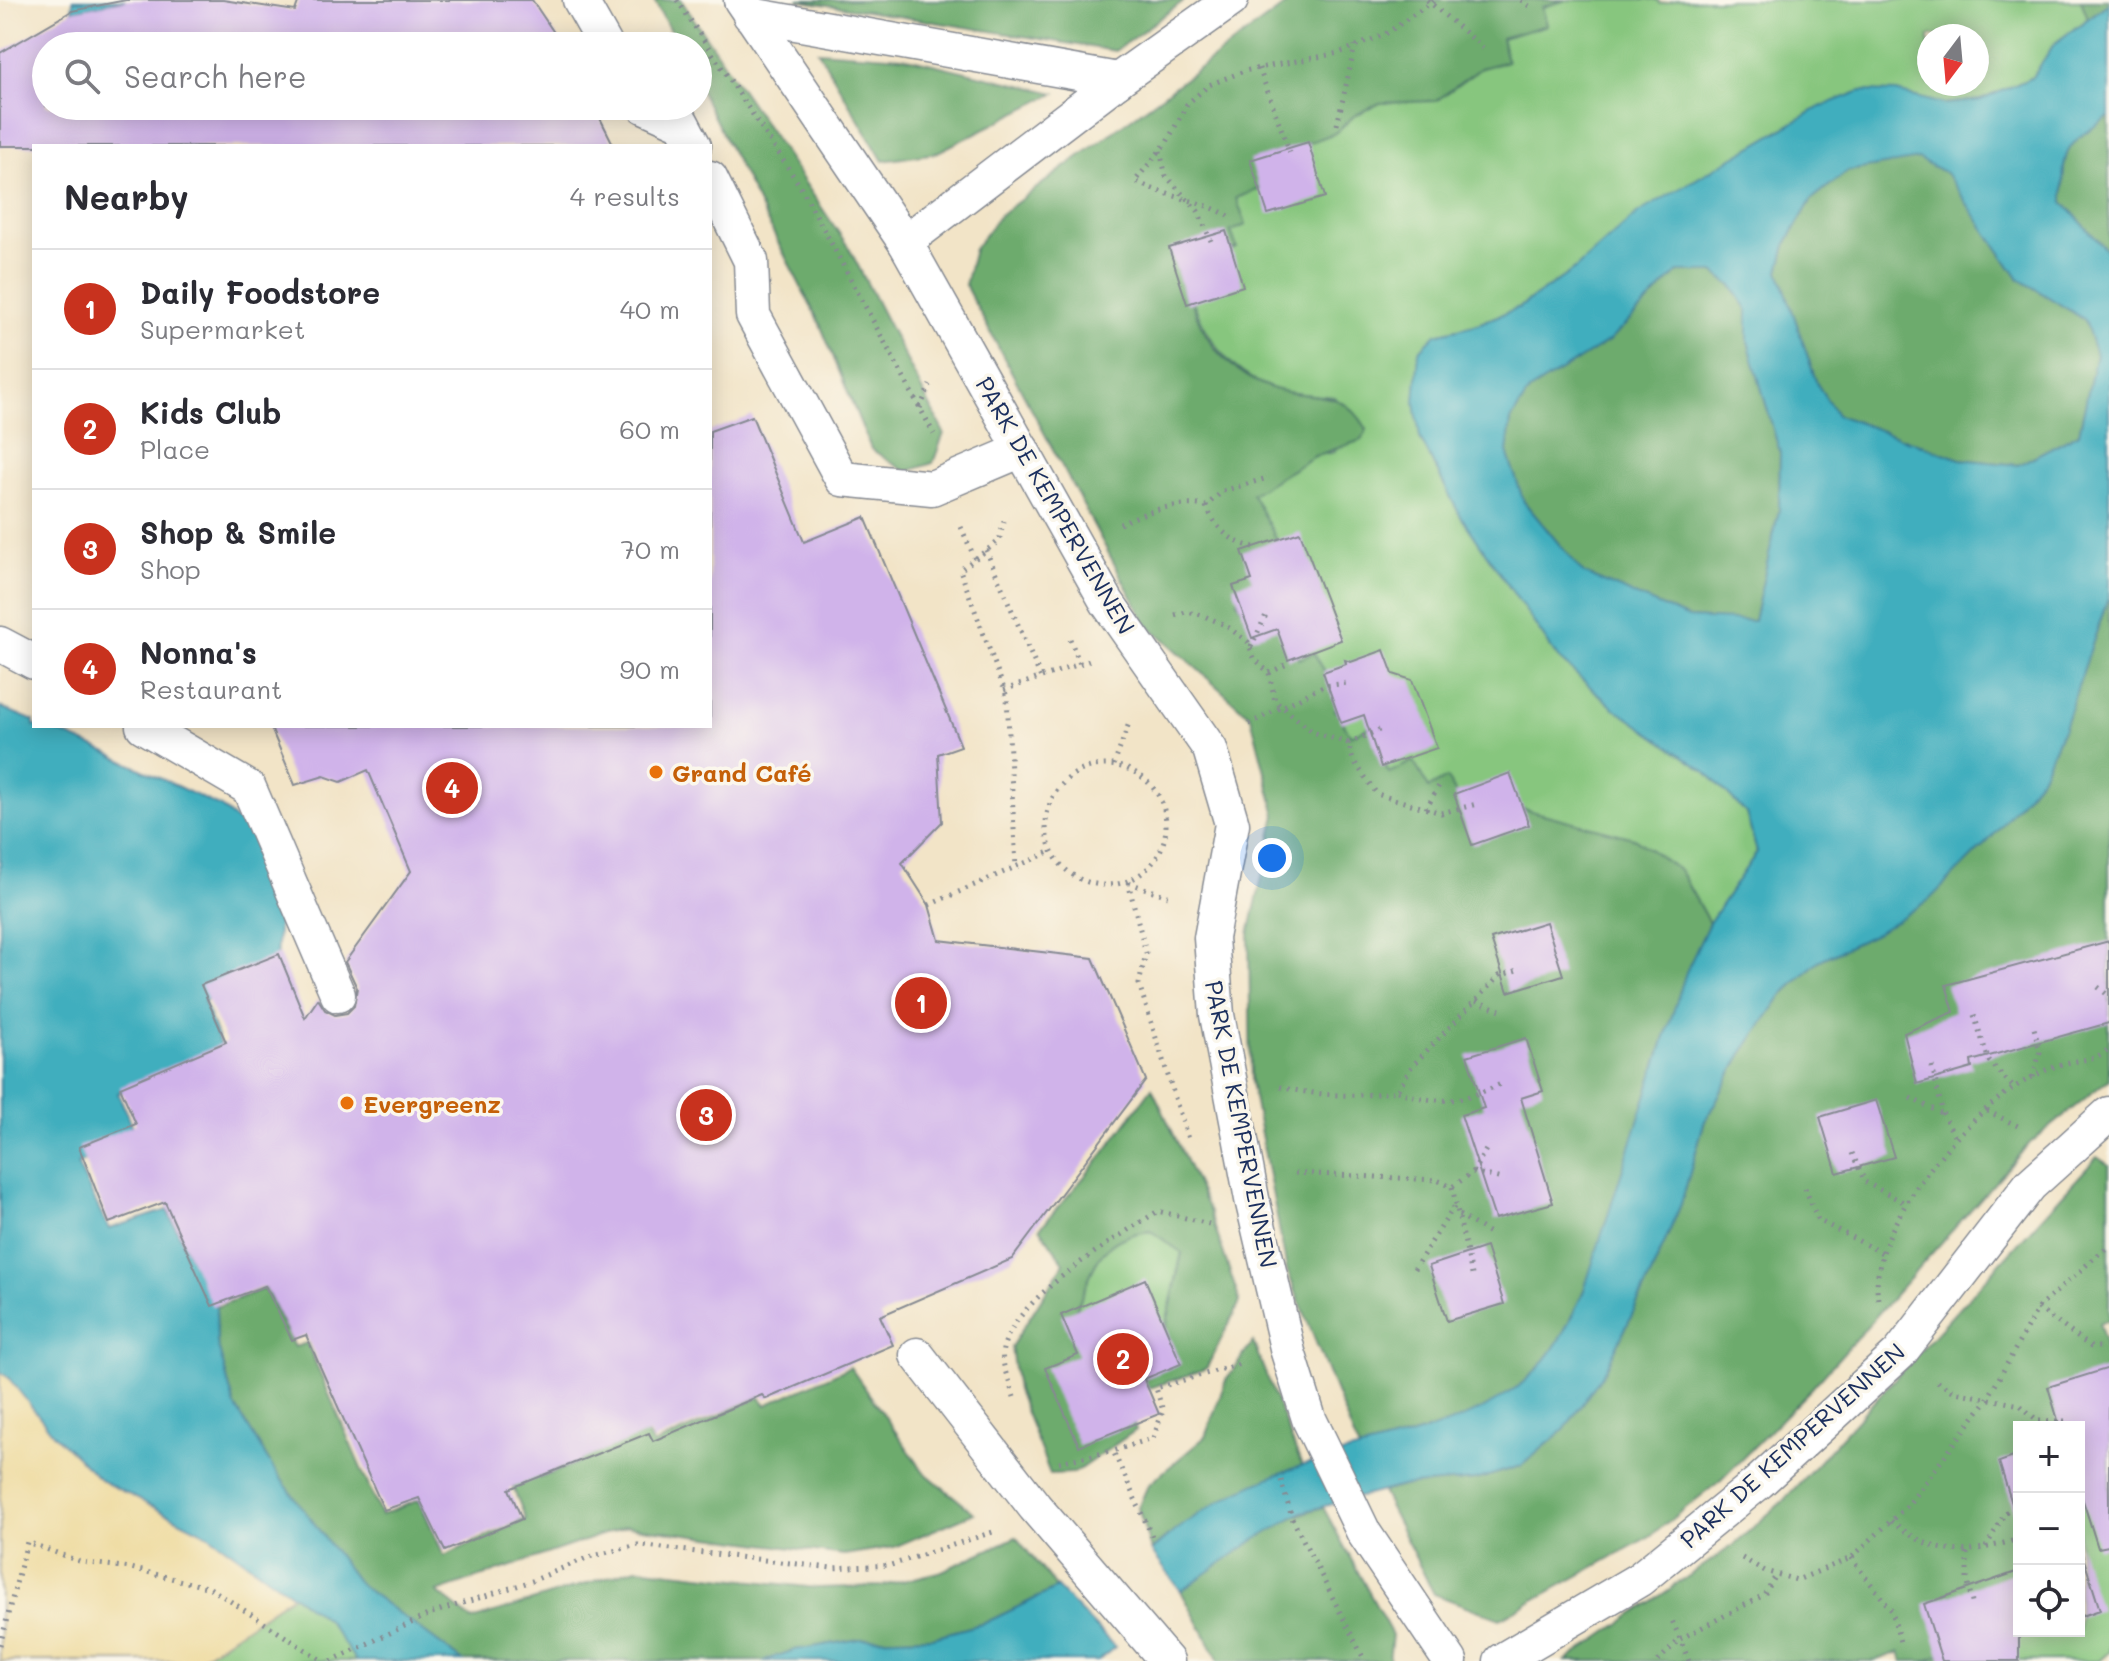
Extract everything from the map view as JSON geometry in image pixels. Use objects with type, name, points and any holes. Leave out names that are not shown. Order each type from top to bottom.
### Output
[{"type":"lane","points":[[580,0],[598,32]]},
{"type":"lane","points":[[905,242],[1118,80],[1231,0]]},
{"type":"lane","points":[[745,7],[1118,80]]},
{"type":"lane","name":"PARK DE KEMPERVENNEN","points":[[745,7],[905,242],[1075,545],[1134,640],[1210,749],[1232,824],[1211,938],[1217,1015],[1246,1171],[1288,1352],[1309,1419],[1364,1533],[1450,1661]]},
{"type":"lane","points":[[675,120],[682,123],[693,144]]},
{"type":"lane","points":[[712,182],[751,261],[753,315],[842,479],[932,488],[1022,450]]},
{"type":"lane","points":[[0,644],[32,661]]},
{"type":"lane","points":[[146,728],[249,788],[338,995]]},
{"type":"lane","name":"PARK DE KEMPERVENNEN","points":[[1501,1661],[1640,1579],[1759,1482],[1899,1354],[2030,1185],[2109,1114]]},
{"type":"lane","points":[[917,1355],[1035,1507],[1167,1661]]},
{"type":"path","points":[[677,0],[698,32]]},
{"type":"path","points":[[1521,0],[1529,6]]},
{"type":"path","points":[[1229,216],[1205,203],[1160,194],[1135,181],[1160,151],[1187,104],[1209,85],[1259,68],[1339,53],[1384,35],[1430,1],[1485,50]]},
{"type":"path","points":[[1337,125],[1355,46]]},
{"type":"path","points":[[712,53],[802,189],[957,478]]},
{"type":"path","points":[[1259,68],[1292,158]]},
{"type":"path","points":[[1160,151],[1166,176],[1198,211],[1211,241]]},
{"type":"path","points":[[1016,867],[1004,690],[960,570],[999,541],[1022,450]]},
{"type":"path","points":[[1206,506],[1223,491],[1264,479]]},
{"type":"path","points":[[1075,545],[1139,514],[1190,503],[1206,506]]},
{"type":"path","points":[[1206,506],[1213,522],[1229,536],[1242,545],[1255,547]]},
{"type":"path","points":[[986,550],[1041,678]]},
{"type":"path","points":[[1004,690],[1134,640],[1186,612],[1225,625],[1248,642],[1254,658],[1269,673],[1275,701],[1313,732],[1348,743],[1384,728]]},
{"type":"path","points":[[1250,648],[1266,615]]},
{"type":"path","points":[[1269,673],[1287,664]]},
{"type":"path","points":[[1204,741],[1268,717],[1323,686],[1347,683]]},
{"type":"path","points":[[1348,743],[1353,760],[1377,794],[1441,813],[1477,804]]},
{"type":"path","points":[[1114,765],[1133,771],[1149,783],[1161,799],[1167,818],[1165,838],[1158,857],[1145,872],[1128,882],[1108,886],[1088,884],[1070,874],[1056,861],[1052,851],[1045,822],[1049,803],[1059,786],[1075,773],[1094,766],[1114,765]]},
{"type":"path","points":[[1426,809],[1440,784]]},
{"type":"path","points":[[929,905],[1052,851]]},
{"type":"path","points":[[1397,1091],[1412,1066],[1499,976],[1520,969]]},
{"type":"path","points":[[2098,987],[2109,996]]},
{"type":"path","points":[[1476,1001],[1500,1010]]},
{"type":"path","points":[[1974,1015],[1989,1061],[2014,1088]]},
{"type":"path","points":[[2033,1078],[2040,1052],[2034,1028]]},
{"type":"path","points":[[1899,1354],[1882,1324],[1875,1282],[1905,1203],[1955,1138],[2014,1088],[2058,1065],[2101,1056],[2109,1048]]},
{"type":"path","points":[[1932,1066],[1943,1114],[1955,1138]]},
{"type":"path","points":[[1228,1074],[1309,1094],[1336,1092],[1364,1097],[1397,1091],[1435,1101],[1465,1100],[1501,1084]]},
{"type":"path","points":[[1910,1098],[1943,1114]]},
{"type":"path","points":[[1452,1187],[1473,1172],[1488,1146]]},
{"type":"path","points":[[1852,1153],[1865,1182],[1905,1203]]},
{"type":"path","points":[[1246,1171],[1437,1180],[1452,1187]]},
{"type":"path","points":[[1473,1172],[1502,1179]]},
{"type":"path","points":[[1452,1187],[1473,1279]]},
{"type":"path","points":[[1805,1188],[1818,1220],[1884,1254]]},
{"type":"path","points":[[1414,1269],[1456,1204]]},
{"type":"path","points":[[1018,1412],[1002,1352],[1015,1321],[1078,1263],[1158,1211],[1215,1226]]},
{"type":"path","points":[[1459,1215],[1493,1235]]},
{"type":"path","points":[[1697,1533],[1777,1574],[1797,1580],[1851,1558],[1908,1505],[1987,1400],[2038,1308],[2109,1245]]},
{"type":"path","points":[[2038,1308],[2091,1347],[2109,1347]]},
{"type":"path","points":[[331,1661],[432,1613],[532,1581],[589,1557],[638,1545],[831,1568],[891,1565],[1000,1529],[1035,1507],[1032,1468],[1113,1451],[1153,1438],[1163,1411],[1156,1388],[1288,1352]]},
{"type":"path","points":[[1987,1400],[2020,1405],[2038,1421]]},
{"type":"path","points":[[1113,1451],[1152,1536]]},
{"type":"path","points":[[1279,1475],[1292,1518],[1365,1661]]},
{"type":"path","points":[[1986,1548],[2005,1513],[2013,1508]]},
{"type":"path","points":[[1891,1521],[1919,1542],[1967,1553],[2013,1541]]},
{"type":"path","points":[[0,1645],[27,1542],[81,1562],[131,1568],[210,1588],[323,1661]]},
{"type":"path","points":[[1967,1553],[1967,1579],[1973,1607]]},
{"type":"path","points":[[1851,1558],[1892,1611],[1900,1642]]},
{"type":"path","points":[[1689,1661],[1680,1639],[1764,1595],[1777,1574]]},
{"type":"green space","points":[[654,0],[681,0],[703,32],[671,32]]},
{"type":"green space","points":[[797,0],[1185,0],[1115,51]]},
{"type":"green space","points":[[1292,0],[1566,0],[1542,7],[1547,25],[1501,38],[1507,61],[1481,68],[1436,101],[1380,103],[1354,116],[1335,133],[1300,146],[1268,186],[1236,198],[1246,225],[1231,231],[1237,248],[1220,255],[1176,257],[1202,327],[1228,362],[1268,387],[1340,402],[1358,416],[1367,429],[1362,440],[1315,456],[1252,494],[1281,547],[1263,584],[1237,600],[1252,626],[1274,614],[1299,659],[1314,653],[1331,682],[1359,694],[1335,709],[1351,736],[1382,720],[1377,750],[1389,773],[1413,761],[1429,788],[1447,778],[1464,808],[1482,798],[1634,838],[1680,871],[1709,923],[1670,1023],[1592,1268],[1559,1341],[1525,1381],[1487,1407],[1425,1432],[1359,1450],[1287,1270],[1251,1082],[1249,934],[1276,815],[1251,717],[1146,623],[965,285],[974,249],[1000,215]]},
{"type":"green space","points":[[1566,0],[1658,0],[1660,4],[1677,0],[2081,0],[2088,18],[2054,44],[2033,77],[1981,100],[1944,104],[1896,92],[1576,268],[1520,307],[1475,325],[1436,334],[1420,438],[1460,515],[1558,658],[1614,708],[1706,772],[1746,813],[1757,852],[1709,923],[1680,871],[1552,818],[1482,798],[1464,808],[1447,778],[1429,788],[1389,773],[1377,750],[1382,720],[1351,737],[1335,708],[1331,682],[1253,627],[1237,600],[1251,494],[1315,456],[1335,452],[1335,397],[1278,390],[1238,370],[1211,338],[1176,257],[1231,231],[1236,198],[1267,186],[1300,146],[1335,133],[1354,116],[1380,103],[1436,100],[1481,68],[1507,61],[1501,38],[1547,25],[1542,7]]},
{"type":"green space","points":[[2081,0],[2109,0],[2109,3],[2088,18]]},
{"type":"green space","points":[[712,46],[849,248],[944,433],[933,463],[906,472],[871,449],[820,324],[712,113]]},
{"type":"green space","points":[[818,51],[903,57],[1055,93],[936,153],[883,161]]},
{"type":"green space","points":[[2109,117],[2109,253],[2063,202],[2065,159],[2069,150],[2082,135]]},
{"type":"green space","points":[[1919,158],[1946,172],[2018,278],[2085,320],[2096,355],[2079,433],[2018,465],[1960,459],[1837,415],[1817,384],[1779,271],[1787,242],[1812,199],[1848,171]]},
{"type":"green space","points":[[1678,272],[1714,272],[1732,286],[1748,311],[1748,341],[1780,453],[1779,510],[1754,622],[1689,618],[1584,574],[1524,502],[1507,452],[1511,420],[1529,391],[1610,340]]},
{"type":"green space","points":[[2109,595],[2109,1079],[2030,1143],[1812,1388],[1721,1480],[1650,1536],[1500,1619],[1434,1594],[1382,1492],[1402,1486],[1475,1480],[1521,1466],[1564,1430],[1606,1369],[1650,1277],[1681,1204],[1704,1123],[1741,1055],[1783,994],[1818,961],[1875,934],[1991,838],[2041,777],[2064,727]]},
{"type":"green space","points":[[1152,1088],[1209,1210],[1240,1302],[1206,1369],[1126,1396],[1136,1430],[1074,1473],[1050,1474],[1017,1390],[1011,1347],[1064,1263],[1040,1228],[1098,1161]],"holes":[[[1151,1231],[1182,1253],[1166,1328],[1074,1314],[1099,1258],[1119,1240]]]},
{"type":"green space","points":[[2097,1157],[2109,1165],[2109,1320],[2099,1323],[2109,1353],[2109,1377],[2068,1421],[2013,1421],[2013,1619],[1925,1661],[1903,1661],[1900,1652],[1874,1661],[1566,1661],[1732,1546],[1783,1501]]},
{"type":"green space","points":[[1151,1231],[1182,1252],[1165,1328],[1074,1314],[1099,1258],[1108,1248],[1133,1234]]},
{"type":"green space","points":[[265,1288],[294,1347],[307,1343],[381,1515],[419,1500],[444,1556],[526,1519],[504,1466],[528,1457],[540,1478],[582,1461],[572,1436],[644,1428],[653,1445],[760,1397],[766,1405],[850,1367],[924,1472],[974,1513],[894,1547],[844,1555],[627,1526],[437,1592],[472,1620],[636,1568],[817,1588],[883,1586],[942,1571],[1016,1537],[1057,1588],[985,1623],[933,1637],[860,1639],[795,1650],[763,1661],[463,1661],[359,1584],[273,1468],[235,1406],[217,1343],[216,1307]]},
{"type":"green space","points":[[1253,1342],[1302,1466],[1222,1501],[1151,1550],[1138,1508],[1148,1485],[1205,1437],[1226,1380]]},
{"type":"green space","points":[[2109,1377],[2109,1652],[2099,1661],[1925,1661],[2013,1633],[2013,1637],[2085,1637],[2083,1421]]},
{"type":"green space","points":[[1323,1507],[1392,1635],[1389,1661],[1219,1661],[1181,1591],[1266,1531]]},
{"type":"green space","points":[[293,1595],[327,1620],[356,1661],[196,1661]]},
{"type":"sand","points":[[0,1372],[7,1375],[55,1436],[102,1481],[209,1535],[293,1595],[196,1661],[0,1661]]},
{"type":"water","points":[[73,0],[126,0],[72,11]]},
{"type":"water","points":[[2109,3],[2109,117],[2082,135],[2069,150],[2065,159],[2063,202],[2109,253],[2109,595],[2064,727],[2041,777],[1991,838],[1929,900],[1875,934],[1818,961],[1783,994],[1741,1055],[1704,1123],[1681,1204],[1650,1277],[1606,1369],[1564,1430],[1521,1466],[1475,1480],[1402,1486],[1302,1512],[1250,1543],[1181,1591],[1151,1551],[1204,1511],[1283,1472],[1419,1434],[1474,1413],[1525,1381],[1544,1362],[1584,1290],[1686,972],[1709,923],[1757,852],[1746,813],[1706,772],[1614,708],[1558,658],[1460,515],[1420,438],[1415,402],[1419,351],[1436,334],[1475,325],[1520,307],[1576,268],[1638,213],[1820,107],[1861,91],[1896,92],[1944,104],[1981,100],[2033,77],[2054,44]],"holes":[[[1919,159],[1946,173],[2018,278],[2085,320],[2096,355],[2079,433],[2018,465],[1960,459],[1837,415],[1817,384],[1779,271],[1787,242],[1812,199],[1848,171]],[[1678,272],[1714,272],[1732,286],[1748,311],[1748,341],[1780,453],[1779,510],[1754,621],[1689,618],[1584,574],[1524,502],[1507,452],[1511,420],[1529,391],[1610,340]]]},
{"type":"water","points":[[0,707],[32,720],[32,728],[50,728],[221,807],[252,834],[279,915],[275,976],[204,1001],[222,1050],[118,1093],[138,1139],[77,1164],[109,1229],[167,1210],[216,1307],[217,1343],[235,1406],[273,1468],[359,1584],[463,1661],[356,1661],[327,1620],[209,1535],[102,1481],[55,1436],[7,1376],[0,1372]]},
{"type":"water","points":[[1057,1588],[1115,1647],[1098,1661],[763,1661],[795,1650],[860,1639],[933,1637],[985,1623]]},
{"type":"building","points":[[126,0],[223,0],[295,11],[299,0],[532,0],[554,32],[36,32],[72,11]]},
{"type":"building","points":[[32,34],[32,120],[601,120],[613,144],[0,146],[0,53]]},
{"type":"building","points":[[1308,142],[1325,197],[1268,214],[1250,160]]},
{"type":"building","points":[[1226,231],[1243,286],[1187,304],[1169,248]]},
{"type":"building","points":[[752,416],[804,542],[865,517],[961,746],[938,754],[942,822],[902,863],[929,905],[939,940],[1093,958],[1146,1080],[1012,1259],[880,1316],[893,1345],[766,1399],[762,1395],[653,1441],[649,1433],[509,1489],[522,1519],[445,1551],[419,1498],[384,1510],[306,1335],[292,1340],[265,1286],[212,1306],[165,1202],[109,1223],[79,1147],[136,1124],[120,1087],[226,1042],[201,985],[279,954],[305,1018],[318,999],[325,1010],[335,1015],[347,1013],[354,1006],[357,988],[345,962],[411,871],[368,770],[341,782],[324,776],[295,785],[271,728],[712,728],[712,430]]},
{"type":"building","points":[[1300,532],[1341,640],[1288,660],[1277,629],[1252,638],[1233,586],[1252,580],[1242,551]]},
{"type":"building","points":[[1384,650],[1393,674],[1412,680],[1437,748],[1381,767],[1364,715],[1341,723],[1323,672],[1346,664],[1345,660],[1351,662]]},
{"type":"building","points":[[1510,773],[1529,825],[1472,845],[1454,794]]},
{"type":"building","points":[[1546,922],[1563,975],[1508,992],[1491,939]]},
{"type":"building","points":[[2109,941],[2109,1023],[1971,1061],[1972,1068],[1917,1084],[1904,1033],[1954,1012],[1946,985]]},
{"type":"building","points":[[1526,1038],[1543,1091],[1521,1098],[1553,1203],[1495,1219],[1461,1115],[1484,1108],[1467,1056]]},
{"type":"building","points":[[1876,1100],[1894,1157],[1837,1173],[1820,1117]]},
{"type":"building","points":[[1486,1247],[1504,1304],[1447,1321],[1429,1266]]},
{"type":"building","points":[[1145,1279],[1181,1364],[1144,1379],[1159,1414],[1079,1446],[1045,1368],[1078,1355],[1061,1315]]},
{"type":"building","points":[[2109,1368],[2109,1546],[2098,1548],[2085,1507],[2085,1421],[2058,1421],[2048,1387]]},
{"type":"building","points":[[2013,1457],[2013,1507],[1999,1462]]},
{"type":"building","points":[[2085,1563],[2100,1610],[2085,1615]]},
{"type":"building","points":[[2013,1573],[2013,1637],[2019,1637],[2019,1661],[1942,1661],[1924,1604]]},
{"type":"place","name":"Grand Café","points":[[656,772]]},
{"type":"place","name":"Nonna's","points":[[452,788]]},
{"type":"place","name":"Daily Foodstore","points":[[921,1003]]},
{"type":"place","name":"Evergreenz","points":[[347,1103]]},
{"type":"place","name":"Shop & Smile","points":[[706,1115]]},
{"type":"place","name":"Kids Club","points":[[1123,1359]]}]
